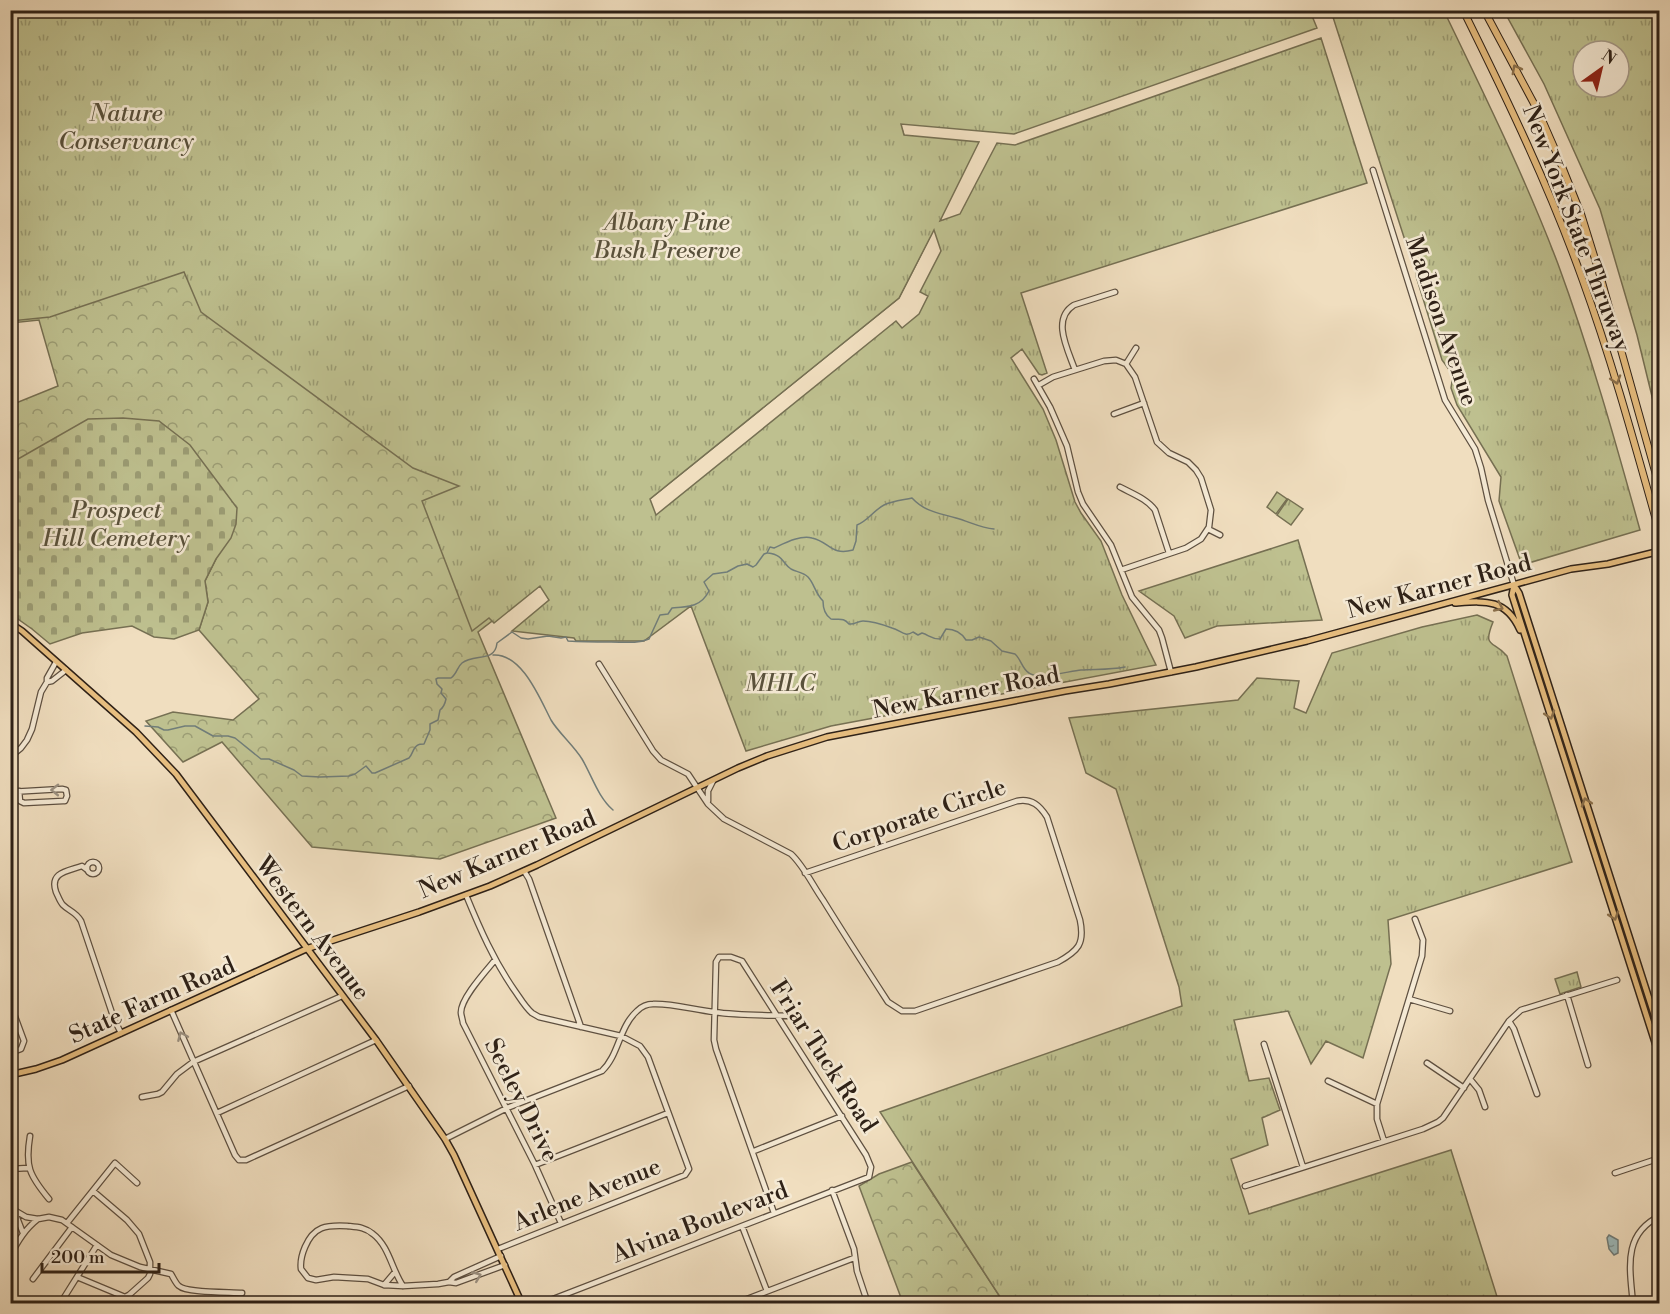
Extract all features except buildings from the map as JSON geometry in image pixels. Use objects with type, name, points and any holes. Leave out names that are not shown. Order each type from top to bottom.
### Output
[{"type":"highway","name":"New York State Thruway","points":[[1463,10],[1523,133],[1573,252],[1617,382],[1659,534]]},
{"type":"highway","name":"New York State Thruway","points":[[1484,10],[1539,113],[1581,214],[1659,489]]},
{"type":"main road","name":"New Karner Road","points":[[306,949],[466,895],[524,871],[760,759],[827,737],[1171,672],[1309,640],[1571,569],[1608,564],[1659,551]]},
{"type":"main road","points":[[1514,585],[1512,595],[1659,1058]]},
{"type":"main road","points":[[1514,585],[1519,592],[1659,1033]]},
{"type":"main road","points":[[1441,604],[1482,602],[1494,603],[1504,608],[1515,620],[1533,660]]},
{"type":"main road","name":"Western Avenue","points":[[10,623],[136,732],[170,768],[376,1040],[454,1155],[522,1304]]},
{"type":"main road","name":"State Farm Road","points":[[10,1075],[55,1063],[306,949]]},
{"type":"street","name":"Madison Avenue","points":[[1373,170],[1445,400],[1475,449],[1514,585]]},
{"type":"street","points":[[1075,370],[1061,326],[1065,314],[1074,305],[1115,292]]},
{"type":"street","points":[[1126,364],[1136,348]]},
{"type":"street","points":[[1039,385],[1053,377],[1104,361],[1116,360],[1126,364],[1135,377],[1157,442],[1169,453],[1188,462],[1201,478],[1211,510],[1211,522],[1201,539],[1196,543],[1121,570]]},
{"type":"street","points":[[1034,379],[1039,385],[1067,446],[1081,498],[1111,545],[1132,597],[1154,624],[1162,638],[1171,672]]},
{"type":"street","points":[[1114,414],[1144,403]]},
{"type":"street","points":[[1120,487],[1144,499],[1155,510],[1169,553]]},
{"type":"street","points":[[1208,529],[1220,535]]},
{"type":"street","points":[[10,757],[18,752],[27,740],[32,729],[40,693],[56,662]]},
{"type":"street","name":"Corporate Circle","points":[[599,664],[653,751],[661,760],[688,774],[708,804],[731,823],[791,854],[796,859],[805,873],[888,1002],[902,1011],[915,1011],[1058,962],[1077,950],[1083,932],[1047,817],[1037,804],[1027,800],[1017,801],[805,873]]},
{"type":"street","points":[[47,682],[52,681],[66,670]]},
{"type":"street","points":[[708,804],[708,791],[715,779]]},
{"type":"street","points":[[10,792],[62,789],[67,792],[67,796],[65,801],[24,803],[20,801],[19,792]]},
{"type":"street","points":[[87,869],[82,867],[60,874],[55,879],[54,885],[62,904],[75,913],[81,921],[121,1033]]},
{"type":"street","points":[[524,871],[529,879],[581,1027]]},
{"type":"street","points":[[466,895],[487,946],[525,1005],[535,1016],[621,1036],[637,1043],[644,1049],[668,1113],[535,1165]]},
{"type":"street","points":[[1384,1141],[1377,1119],[1377,1104],[1422,956],[1423,945],[1415,919]]},
{"type":"street","name":"Friar Tuck Road","points":[[714,1012],[717,959],[731,957],[742,961],[866,1155],[871,1172]]},
{"type":"street","name":"Seeley Drive","points":[[495,960],[469,994],[461,1010],[463,1023],[535,1165],[561,1223]]},
{"type":"street","points":[[1245,1185],[1424,1129],[1438,1122],[1453,1105],[1509,1021],[1521,1010],[1617,980]]},
{"type":"street","points":[[1567,995],[1588,1065]]},
{"type":"street","points":[[142,1097],[162,1092],[177,1074],[193,1062],[342,996]]},
{"type":"street","points":[[1409,999],[1450,1011]]},
{"type":"street","points":[[10,1003],[24,1041],[19,1051],[10,1053]]},
{"type":"street","points":[[445,1139],[507,1108],[602,1071],[608,1066],[634,1013],[646,1005],[659,1004],[714,1012],[798,1016]]},
{"type":"street","points":[[171,1010],[239,1160],[246,1160],[409,1086]]},
{"type":"street","points":[[714,1012],[716,1049],[774,1213]]},
{"type":"street","points":[[1509,1021],[1514,1029],[1537,1094]]},
{"type":"street","points":[[217,1113],[376,1040]]},
{"type":"street","points":[[1264,1044],[1303,1167]]},
{"type":"street","points":[[1427,1063],[1464,1088]]},
{"type":"street","points":[[1470,1079],[1479,1089],[1485,1107]]},
{"type":"street","points":[[1328,1081],[1377,1104]]},
{"type":"street","name":"Arlene Avenue","points":[[498,1249],[685,1175],[689,1167],[668,1113]]},
{"type":"street","points":[[753,1151],[842,1116]]},
{"type":"street","points":[[30,1136],[28,1168],[49,1199]]},
{"type":"street","points":[[1615,1173],[1659,1158]]},
{"type":"street","points":[[67,1223],[115,1164],[138,1183]]},
{"type":"street","points":[[10,1169],[28,1168]]},
{"type":"street","name":"Alvina Boulevard","points":[[540,1304],[832,1190],[864,1180],[871,1172]]},
{"type":"street","points":[[832,1190],[854,1249],[857,1271],[868,1304]]},
{"type":"street","points":[[77,1277],[125,1297],[148,1278],[150,1269],[150,1262],[139,1233],[93,1191]]},
{"type":"street","points":[[10,1204],[23,1233]]},
{"type":"street","points":[[14,1210],[26,1217],[58,1218],[111,1255],[171,1274],[177,1285],[188,1289],[242,1293]]},
{"type":"street","points":[[1633,1304],[1630,1262],[1632,1247],[1641,1229],[1649,1221],[1659,1216]]},
{"type":"street","points":[[10,1256],[28,1226],[38,1219]]},
{"type":"street","points":[[404,1286],[381,1243],[374,1234],[363,1228],[330,1226],[316,1230],[302,1255],[300,1265],[303,1274],[308,1278],[316,1280],[334,1277],[368,1279],[384,1285],[404,1286],[456,1283],[505,1265]]},
{"type":"street","points":[[742,1226],[767,1291]]},
{"type":"street","points":[[33,1279],[72,1227]]},
{"type":"street","points":[[60,1304],[97,1245]]},
{"type":"street","points":[[449,1282],[454,1277],[501,1256]]},
{"type":"street","points":[[735,1304],[854,1258]]},
{"type":"street","points":[[384,1285],[395,1272]]},
{"type":"street","points":[[10,1295],[16,1304]]},
{"type":"green space","name":"Nature Conservancy","points":[[11,11],[640,11],[902,129],[934,229],[899,298],[650,499],[478,632],[556,818],[440,859],[312,847],[222,742],[183,762],[146,721],[173,712],[233,720],[259,699],[199,630],[208,602],[205,581],[216,559],[11,463],[11,405],[58,386],[39,320],[11,323]]},
{"type":"green space","name":"Albany Pine Bush Preserve","points":[[11,11],[1310,11],[1317,28],[1014,134],[901,124],[904,135],[979,142],[940,221],[960,214],[997,143],[1015,145],[1321,38],[1367,183],[1021,293],[1047,373],[1039,374],[1022,349],[1011,358],[1043,409],[1056,440],[1075,502],[1101,541],[1122,595],[1156,665],[831,726],[746,751],[691,606],[644,641],[576,641],[574,638],[512,631],[549,600],[540,586],[494,623],[489,618],[472,631],[422,501],[459,486],[413,468],[201,312],[184,272],[50,317],[11,321]],"holes":[[[934,230],[941,251],[920,292],[928,296],[919,314],[902,328],[896,321],[656,515],[650,499],[899,298]]]},
{"type":"green space","points":[[1331,11],[1444,11],[1518,168],[1558,264],[1612,429],[1640,530],[1522,565],[1499,501],[1501,477],[1457,405],[1451,388],[1453,375],[1442,360],[1416,276],[1417,268],[1411,259]]},
{"type":"green space","points":[[1504,11],[1659,11],[1659,425],[1637,335],[1600,209],[1544,84]]},
{"type":"green space","name":"Prospect Hill Cemetery","points":[[123,418],[159,421],[190,445],[237,508],[236,524],[231,538],[216,559],[205,581],[208,602],[199,630],[174,639],[154,637],[132,626],[82,633],[50,644],[11,614],[11,463],[88,419]]},
{"type":"green space","points":[[1277,492],[1287,499],[1276,514],[1267,507]]},
{"type":"green space","points":[[1288,499],[1303,509],[1291,525],[1277,515]]},
{"type":"green space","points":[[1298,540],[1322,620],[1217,626],[1185,638],[1174,616],[1139,591]]},
{"type":"green space","points":[[1477,615],[1493,622],[1489,640],[1507,656],[1572,862],[1388,920],[1391,964],[1363,1058],[1326,1041],[1311,1064],[1288,1011],[1234,1020],[1249,1081],[1269,1078],[1280,1110],[1262,1118],[1268,1145],[1231,1159],[1249,1214],[1451,1150],[1499,1303],[1004,1303],[880,1112],[1182,1006],[1179,987],[1116,789],[1086,773],[1069,718],[1238,700],[1257,678],[1299,681],[1294,708],[1306,713],[1332,653],[1422,627]]},
{"type":"green space","points":[[1577,972],[1581,987],[1560,994],[1555,979]]},
{"type":"green space","points":[[912,1162],[1004,1303],[903,1303],[859,1186],[879,1174]]},
{"type":"water","points":[[1609,1235],[1618,1240],[1618,1253],[1614,1255],[1609,1249],[1607,1238]]},
{"type":"waterway","points":[[145,726],[164,730],[195,726],[213,736],[235,738],[261,759],[269,759],[302,776],[349,776],[366,766],[372,773],[375,773],[409,758],[416,746],[424,744],[430,724],[438,720],[446,699],[436,679],[451,678],[462,663],[492,653],[497,643],[512,632],[521,638],[528,639],[548,636],[566,637],[568,641],[644,641],[649,639],[660,615],[668,614],[672,608],[689,606],[702,600],[709,591],[704,582],[713,574],[727,572],[747,564],[753,567],[770,547],[774,548],[803,538],[818,540],[835,550],[853,550],[857,525],[880,507],[912,498],[932,511],[994,529]]},
{"type":"waterway","points":[[768,553],[780,557],[788,567],[808,577],[831,619],[843,620],[849,624],[861,621],[882,624],[905,634],[922,633],[937,639],[940,639],[946,629],[960,633],[966,640],[979,637],[991,641],[1002,651],[1015,654],[1029,673],[1040,676],[1125,667]]},
{"type":"waterway","points":[[493,655],[503,656],[513,661],[529,679],[551,720],[579,754],[599,793],[613,810]]},
{"type":"park label","name":"MHLC","points":[[780,683]]}]
